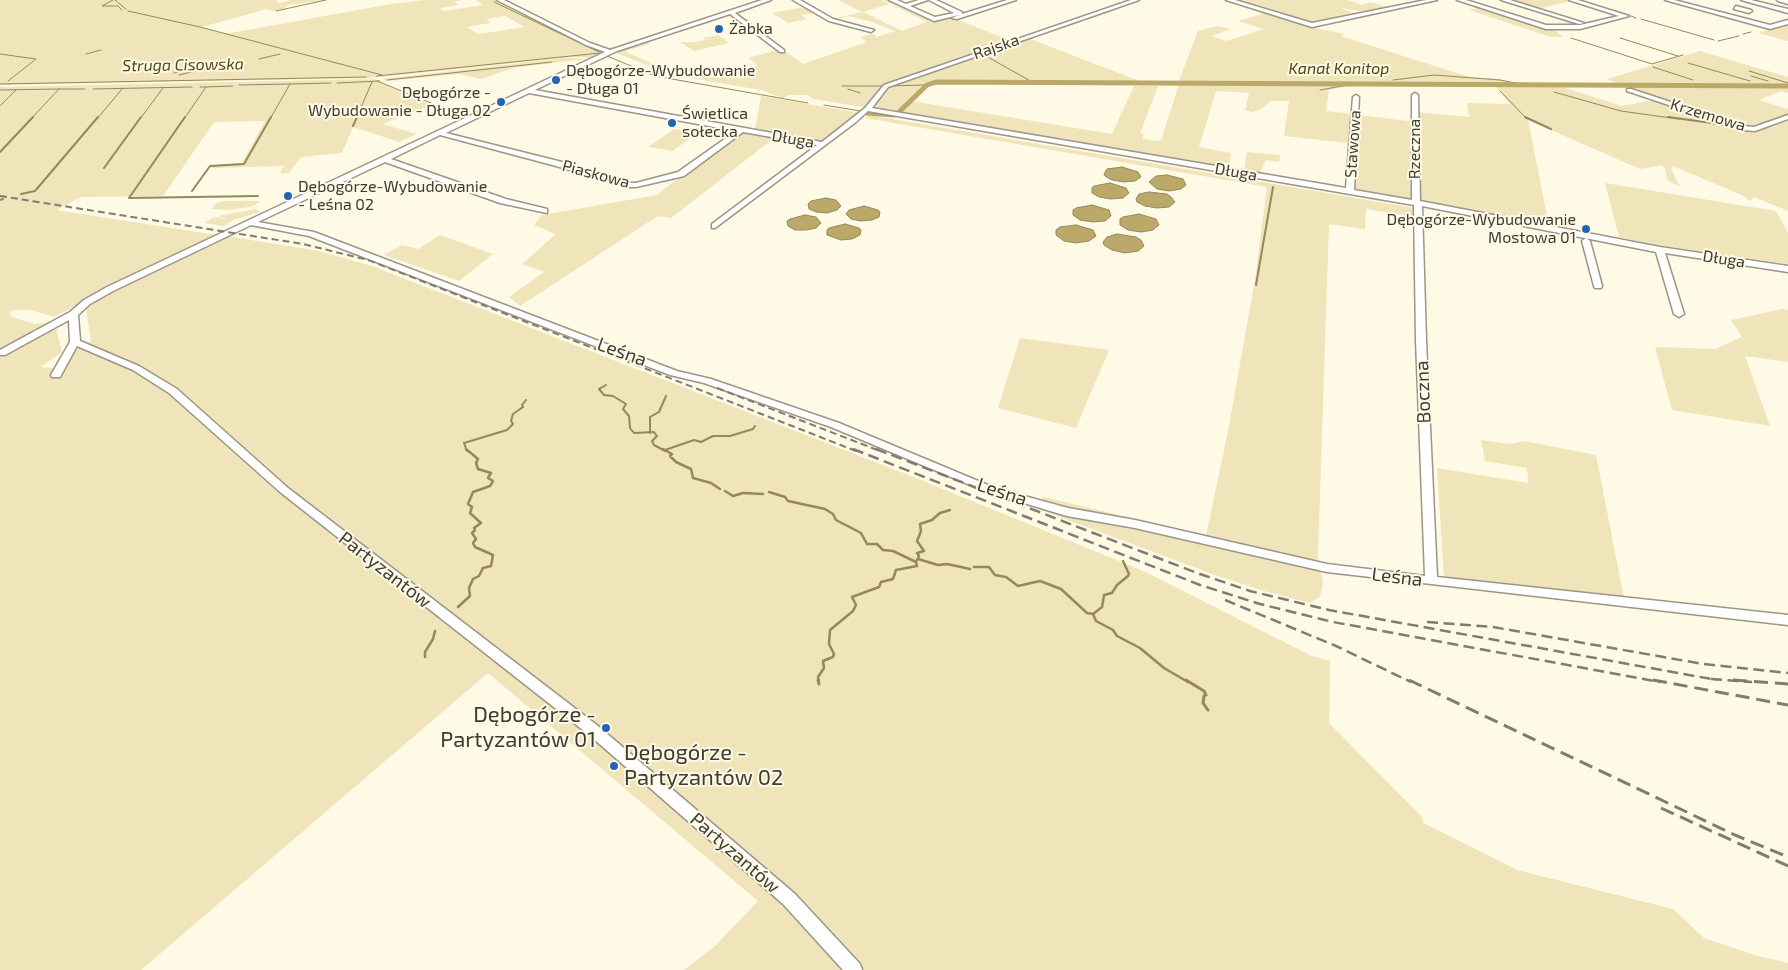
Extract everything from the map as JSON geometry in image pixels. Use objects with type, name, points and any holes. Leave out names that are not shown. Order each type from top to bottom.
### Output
[{"type":"street","points":[[500,0],[588,44],[610,52]]},
{"type":"street","points":[[2,353],[73,314],[101,294],[610,52],[768,0]]},
{"type":"street","points":[[796,0],[831,20],[871,30]]},
{"type":"street","points":[[892,0],[934,19],[960,13],[932,0]]},
{"type":"street","points":[[904,6],[925,0]]},
{"type":"street","points":[[955,18],[1012,0]]},
{"type":"street","name":"Rajska","points":[[867,109],[882,88],[892,83],[1136,0]]},
{"type":"street","points":[[1229,0],[1312,25],[1434,0]]},
{"type":"street","points":[[1460,0],[1543,26],[1587,26],[1626,16],[1572,0]]},
{"type":"street","points":[[1504,0],[1587,26]]},
{"type":"street","points":[[1668,0],[1770,27],[1788,22]]},
{"type":"street","points":[[1744,0],[1788,12]]},
{"type":"street","points":[[1780,0],[1788,2]]},
{"type":"street","points":[[1391,2],[1405,7]]},
{"type":"street","points":[[915,10],[940,3]]},
{"type":"street","points":[[984,3],[992,6]]},
{"type":"street","points":[[925,15],[949,8]]},
{"type":"street","points":[[1725,15],[1746,10],[1736,8]]},
{"type":"street","points":[[730,12],[782,51]]},
{"type":"street","name":"Krzemowa","points":[[1629,90],[1743,128],[1756,129],[1788,117]]},
{"type":"street","name":"Długa","points":[[527,91],[822,144]]},
{"type":"street","name":"Rzeczna","points":[[1415,95],[1417,203]]},
{"type":"street","name":"Stawowa","points":[[1350,191],[1356,97]]},
{"type":"street","name":"Długa","points":[[715,226],[867,109],[1350,191],[1660,250],[1788,269]]},
{"type":"street","name":"Piaskowa","points":[[438,133],[559,164],[628,185],[636,185],[681,174],[741,130]]},
{"type":"street","points":[[385,158],[504,201],[544,211]]},
{"type":"street","name":"Boczna","points":[[1417,203],[1431,581]]},
{"type":"street","name":"Leśna","points":[[251,223],[312,234],[674,373],[706,381],[835,425],[928,465],[1015,498],[1067,512],[1153,528],[1327,568],[1788,620]]},
{"type":"street","points":[[1586,241],[1598,286]]},
{"type":"street","points":[[1660,250],[1679,314]]},
{"type":"street","points":[[56,375],[75,342],[73,314]]},
{"type":"street","name":"Partyzantów","points":[[75,342],[136,368],[172,391],[284,490],[593,730],[783,894],[854,970]]},
{"type":"shaded area","points":[[0,0],[276,0],[279,3],[291,0],[326,0],[288,5],[283,9],[272,11],[267,9],[202,27],[225,34],[391,4],[424,0],[462,0],[455,1],[458,5],[440,8],[443,11],[484,5],[475,0],[498,0],[573,38],[607,52],[594,58],[572,57],[371,78],[0,85]],"holes":[[[505,16],[525,27],[478,34],[467,27],[490,23],[487,19]]]},
{"type":"shaded area","points":[[838,0],[881,0],[889,4],[863,12],[902,31],[927,22],[883,0],[890,0],[935,22],[951,17],[1011,41],[889,82],[882,86],[867,106],[863,107],[813,99],[808,95],[789,95],[783,98],[761,90],[672,75],[614,52],[645,41],[650,44],[626,52],[670,71],[709,78],[758,66],[749,58],[773,51],[785,51],[803,64],[867,42],[861,38],[865,35],[874,34],[876,37],[895,31],[849,16],[832,19],[862,12]]},
{"type":"shaded area","points":[[1224,0],[1347,0],[1362,5],[1371,2],[1389,8],[1365,12],[1341,8],[1352,13],[1311,23],[1269,13],[1310,27],[1344,34],[1341,36],[1469,77],[1500,79],[1521,85],[1359,84],[1329,90],[1326,111],[1416,122],[1416,112],[1469,117],[1467,103],[1510,104],[1495,85],[1559,86],[1622,106],[1654,100],[1748,131],[1760,130],[1788,121],[1788,211],[1754,197],[1751,201],[1748,200],[1744,196],[1673,166],[1671,169],[1680,186],[1670,182],[1665,168],[1661,165],[1640,169],[1528,120],[1549,226],[1348,187],[1350,154],[1347,153],[1347,143],[1284,136],[1289,101],[1271,101],[1260,110],[1252,112],[1245,110],[1249,93],[1216,91],[1199,147],[1231,153],[1229,169],[876,107],[874,105],[888,86],[972,58],[981,57],[977,55],[1025,37],[1142,82],[1178,83],[1198,31],[1217,26],[1231,29],[1212,36],[1226,41],[1264,29],[1238,21],[1265,13]],"holes":[[[935,82],[1179,84],[1161,140],[1144,139],[1142,138],[1144,134],[1140,133],[1158,86],[1134,86],[1112,134],[911,101],[929,83]]]},
{"type":"shaded area","points":[[1508,0],[1569,0],[1571,1],[1537,9]]},
{"type":"shaded area","points":[[805,7],[815,13],[801,15],[807,19],[788,23],[772,13]]},
{"type":"shaded area","points":[[1482,7],[1543,27],[1580,25],[1552,16],[1554,15],[1551,13],[1587,24],[1597,22],[1587,25],[1571,20],[1582,25],[1567,27],[1571,28],[1553,28],[1563,37],[1551,37],[1469,10]]},
{"type":"shaded area","points":[[1788,23],[1788,41],[1758,33]]},
{"type":"shaded area","points":[[719,35],[729,43],[694,51],[680,42],[695,42],[705,40],[703,38]]},
{"type":"shaded area","points":[[1700,51],[1788,77],[1788,93],[1781,91],[1759,100],[1788,109],[1788,116],[1763,124],[1744,127],[1630,89],[1607,79]]},
{"type":"shaded area","points":[[566,58],[587,60],[513,68],[482,79],[458,74],[388,81],[382,79]]},
{"type":"shaded area","points":[[373,79],[382,81],[384,82],[380,83],[432,105],[382,124],[417,134],[399,142],[353,127],[342,153],[301,157],[289,173],[282,174],[280,172],[284,166],[210,168],[213,165],[242,163],[265,121],[214,122],[163,196],[81,197],[56,210],[217,235],[87,298],[53,317],[32,310],[14,310],[9,313],[12,317],[35,324],[46,323],[56,328],[62,352],[41,367],[53,368],[91,341],[86,309],[109,292],[227,236],[319,251],[372,266],[906,474],[1141,570],[1312,656],[1330,661],[1329,723],[1422,817],[1423,823],[1517,870],[1673,909],[1704,938],[1758,956],[1788,963],[1788,970],[684,970],[715,946],[758,901],[488,673],[141,970],[0,970],[0,87]]},
{"type":"shaded area","points":[[761,96],[860,113],[823,141],[814,142],[778,135],[671,218],[658,216],[520,306],[509,297],[544,272],[522,264],[556,234],[534,225],[542,215],[657,195],[741,128],[755,130]]},
{"type":"shaded area","points":[[869,115],[1414,208],[1415,217],[1366,209],[1365,229],[1329,224],[1318,556],[1323,584],[1320,597],[1310,603],[1264,591],[1212,574],[1036,508],[1044,497],[1206,536],[1228,431],[1255,280],[1267,187],[865,118]]},
{"type":"shaded area","points":[[674,129],[698,132],[673,151],[648,147]]},
{"type":"shaded area","points":[[1247,152],[1280,155],[1279,162],[1266,160],[1260,173],[1244,171]]},
{"type":"shaded area","points":[[1122,167],[1138,172],[1141,177],[1135,181],[1124,182],[1112,180],[1104,174],[1107,169]]},
{"type":"shaded area","points":[[1167,175],[1183,179],[1186,185],[1181,189],[1169,191],[1157,189],[1149,182],[1156,176]]},
{"type":"shaded area","points":[[1110,183],[1126,188],[1129,193],[1123,198],[1111,199],[1099,197],[1092,193],[1094,186]]},
{"type":"shaded area","points":[[1605,183],[1776,211],[1788,233],[1788,264],[1658,245],[1619,237]]},
{"type":"shaded area","points":[[1149,192],[1167,194],[1175,202],[1169,207],[1157,208],[1145,206],[1137,202],[1136,199],[1139,194]]},
{"type":"shaded area","points":[[826,198],[836,200],[841,206],[837,210],[827,213],[809,209],[808,204],[811,201]]},
{"type":"shaded area","points":[[224,201],[260,201],[254,206],[229,210],[212,209],[216,203]]},
{"type":"shaded area","points":[[1092,205],[1109,210],[1111,216],[1105,221],[1093,222],[1080,220],[1073,215],[1073,210],[1076,208]]},
{"type":"shaded area","points":[[864,206],[878,210],[880,212],[879,217],[861,221],[851,219],[846,214],[849,210]]},
{"type":"shaded area","points":[[256,209],[260,212],[233,220],[224,226],[204,223],[214,217],[228,219],[218,216]]},
{"type":"shaded area","points":[[1139,214],[1156,219],[1159,225],[1153,230],[1141,232],[1128,230],[1120,225],[1120,219],[1123,217]]},
{"type":"shaded area","points":[[805,215],[816,217],[821,223],[816,228],[806,230],[795,230],[788,226],[787,221],[790,219]]},
{"type":"shaded area","points":[[845,224],[859,228],[861,230],[860,235],[852,239],[841,240],[827,235],[829,228]]},
{"type":"shaded area","points":[[1076,225],[1093,230],[1096,236],[1089,241],[1076,243],[1064,241],[1056,235],[1056,230],[1060,227]]},
{"type":"shaded area","points":[[1117,234],[1136,237],[1141,240],[1144,246],[1138,251],[1125,253],[1112,250],[1104,245],[1103,242],[1107,237]]},
{"type":"shaded area","points":[[440,235],[493,254],[459,281],[384,255],[402,245],[418,249]]},
{"type":"shaded area","points":[[1782,309],[1788,310],[1788,362],[1745,356],[1770,426],[1672,410],[1655,347],[1715,349],[1742,337],[1731,320]]},
{"type":"shaded area","points":[[1020,338],[1109,350],[1076,428],[998,408]]},
{"type":"shaded area","points":[[1481,440],[1509,444],[1524,441],[1596,455],[1624,598],[1444,577],[1437,468],[1528,483],[1527,468],[1485,461]]},
{"type":"waterway","points":[[113,0],[102,6],[118,6],[122,10]]},
{"type":"waterway","points":[[115,0],[126,9]]},
{"type":"waterway","points":[[276,11],[326,0]]},
{"type":"waterway","points":[[494,2],[599,52]]},
{"type":"waterway","points":[[1605,9],[1625,14]]},
{"type":"waterway","points":[[128,11],[200,27],[382,75]]},
{"type":"waterway","points":[[1631,16],[1636,18]]},
{"type":"waterway","points":[[1641,19],[1714,40]]},
{"type":"waterway","points":[[1743,34],[1751,32]]},
{"type":"waterway","points":[[1718,41],[1739,36]]},
{"type":"waterway","points":[[1571,38],[1652,64],[1683,55]]},
{"type":"waterway","points":[[1620,38],[1678,56]]},
{"type":"waterway","points":[[86,54],[101,50]]},
{"type":"waterway","name":"Struga Cisowska","points":[[377,76],[600,53]]},
{"type":"waterway","points":[[0,54],[36,59],[8,81]]},
{"type":"waterway","points":[[259,59],[280,54]]},
{"type":"waterway","name":"Struga Cisowska","points":[[607,56],[655,76],[808,103]]},
{"type":"waterway","points":[[986,56],[1034,83]]},
{"type":"waterway","points":[[223,64],[238,61]]},
{"type":"waterway","points":[[387,80],[552,62]]},
{"type":"waterway","points":[[1688,63],[1750,81]]},
{"type":"waterway","points":[[174,73],[205,65]]},
{"type":"waterway","points":[[179,75],[216,66]]},
{"type":"waterway","points":[[1653,67],[1693,80]]},
{"type":"waterway","points":[[1749,71],[1788,83]]},
{"type":"waterway","points":[[1393,80],[1434,75],[1500,80],[1525,85]]},
{"type":"waterway","points":[[1751,76],[1768,81]]},
{"type":"waterway","name":"Struga Cisowska","points":[[0,84],[366,77]]},
{"type":"waterway","points":[[337,83],[377,81]]},
{"type":"waterway","points":[[377,81],[431,103]]},
{"type":"waterway","points":[[356,119],[372,82]]},
{"type":"waterway","name":"Kanał Konitop","points":[[900,111],[927,85],[936,82],[1788,86]]},
{"type":"waterway","points":[[290,84],[331,83]]},
{"type":"waterway","points":[[239,85],[290,84]]},
{"type":"waterway","points":[[270,119],[290,84]]},
{"type":"waterway","points":[[890,86],[924,85]]},
{"type":"waterway","name":"Kanał Konitop","points":[[1320,90],[1348,85]]},
{"type":"waterway","points":[[206,87],[233,86]]},
{"type":"waterway","points":[[842,86],[882,86]]},
{"type":"waterway","points":[[93,89],[192,87]]},
{"type":"waterway","points":[[200,87],[206,87]]},
{"type":"waterway","points":[[184,119],[206,87]]},
{"type":"waterway","points":[[140,119],[163,88]]},
{"type":"waterway","points":[[0,90],[59,89]]},
{"type":"waterway","points":[[31,119],[59,89]]},
{"type":"waterway","points":[[59,89],[85,89]]},
{"type":"waterway","points":[[97,119],[122,89]]},
{"type":"waterway","points":[[848,89],[860,93]]},
{"type":"waterway","points":[[0,106],[16,90]]},
{"type":"waterway","points":[[1500,91],[1525,117]]},
{"type":"waterway","points":[[1554,92],[1621,111],[1678,119]]},
{"type":"waterway","name":"Struga Cisowska","points":[[824,105],[860,111]]},
{"type":"waterway","name":"Struga Cisowska","points":[[867,113],[894,115]]},
{"type":"waterway","points":[[0,152],[33,117]]},
{"type":"waterway","points":[[21,194],[35,191],[98,117]]},
{"type":"waterway","points":[[104,168],[141,117]]},
{"type":"waterway","points":[[185,117],[129,198],[258,196]]},
{"type":"waterway","points":[[192,191],[210,166],[244,164],[271,117]]},
{"type":"waterway","points":[[353,126],[357,117]]},
{"type":"waterway","points":[[1525,117],[1551,129]]},
{"type":"waterway","points":[[1668,117],[1726,125]]},
{"type":"waterway","points":[[1256,285],[1273,187]]},
{"type":"waterway","points":[[606,385],[599,389],[604,395],[613,396],[626,404],[623,409],[629,416],[630,428],[634,433],[650,432]]},
{"type":"waterway","points":[[650,432],[650,417],[659,412],[666,396]]},
{"type":"waterway","points":[[466,449],[464,443],[507,430],[513,424],[511,421],[513,414],[523,407],[522,405],[526,400]]},
{"type":"waterway","points":[[665,450],[694,440],[701,442],[713,436],[730,436],[753,429],[755,426]]},
{"type":"waterway","points":[[650,432],[654,432],[657,436],[652,441],[654,445],[665,451]]},
{"type":"waterway","points":[[458,607],[470,596],[469,588],[473,579],[479,576],[483,568],[491,566],[493,555],[475,547],[473,543],[476,539],[472,533],[475,530],[474,528],[481,523],[470,513],[472,507],[468,504],[473,492],[490,486],[493,481],[488,478],[491,473],[478,469],[476,463],[478,459],[466,449]]},
{"type":"waterway","points":[[663,449],[672,454],[670,456],[676,462],[691,469],[693,478],[711,483],[720,489]]},
{"type":"waterway","points":[[725,491],[733,496],[743,493],[763,494]]},
{"type":"waterway","points":[[769,492],[785,497],[788,501],[825,509],[833,514],[836,520],[861,533],[867,544],[877,544],[883,550],[893,551],[916,562]]},
{"type":"waterway","points":[[916,562],[919,556],[917,553],[924,551],[917,541],[921,531],[920,524],[932,520],[940,513],[950,510]]},
{"type":"waterway","points":[[918,559],[938,565],[947,564],[970,569]]},
{"type":"waterway","points":[[1093,614],[1102,607],[1104,595],[1112,593],[1117,585],[1128,576],[1129,574],[1123,561]]},
{"type":"waterway","points":[[819,682],[818,677],[824,668],[823,661],[833,657],[834,654],[829,644],[830,630],[853,611],[856,605],[852,597],[879,587],[881,582],[893,579],[896,570],[917,566],[916,562]]},
{"type":"waterway","points":[[974,567],[989,567],[995,575],[1006,577],[1018,586],[1040,581],[1061,589],[1087,613],[1093,614]]},
{"type":"waterway","points":[[1093,614],[1096,621],[1113,630],[1117,636],[1140,648],[1164,668],[1188,682]]},
{"type":"waterway","points":[[425,657],[425,652],[433,639],[435,631]]},
{"type":"waterway","points":[[818,680],[819,684]]},
{"type":"waterway","points":[[1186,680],[1204,691],[1206,695],[1204,696],[1203,703],[1208,710]]},
{"type":"railway","points":[[0,196],[303,244],[368,260],[856,451]]},
{"type":"railway","points":[[717,388],[880,451]]},
{"type":"railway","points":[[853,449],[1200,585],[1260,604],[1333,622],[1660,682]]},
{"type":"railway","points":[[876,449],[1197,573],[1250,591],[1329,610],[1712,679]]},
{"type":"railway","points":[[1225,600],[1336,646],[1411,682]]},
{"type":"railway","points":[[1427,622],[1493,627],[1703,664],[1788,673]]},
{"type":"railway","points":[[1712,679],[1752,682]]},
{"type":"railway","points":[[1712,679],[1717,680]]},
{"type":"railway","points":[[1409,680],[1735,835],[1788,857]]},
{"type":"railway","points":[[1653,680],[1788,705]]},
{"type":"railway","points":[[1733,680],[1788,684]]},
{"type":"railway","points":[[1661,808],[1788,866]]},
{"type":"place","name":"Żabka","points":[[719,29]]},
{"type":"place","name":"Dębogórze-Wybudowanie - Długa 01","points":[[556,80]]},
{"type":"place","name":"Dębogórze - Wybudowanie - Długa 02","points":[[501,102]]},
{"type":"place","name":"Świetlica sołecka","points":[[672,123]]},
{"type":"place","name":"Dębogórze-Wybudowanie - Leśna 02","points":[[288,196]]},
{"type":"place","name":"Dębogórze-Wybudowanie Mostowa 01","points":[[1586,229]]},
{"type":"place","name":"Dębogórze - Partyzantów 01","points":[[606,728]]},
{"type":"place","name":"Dębogórze - Partyzantów 02","points":[[614,766]]}]
